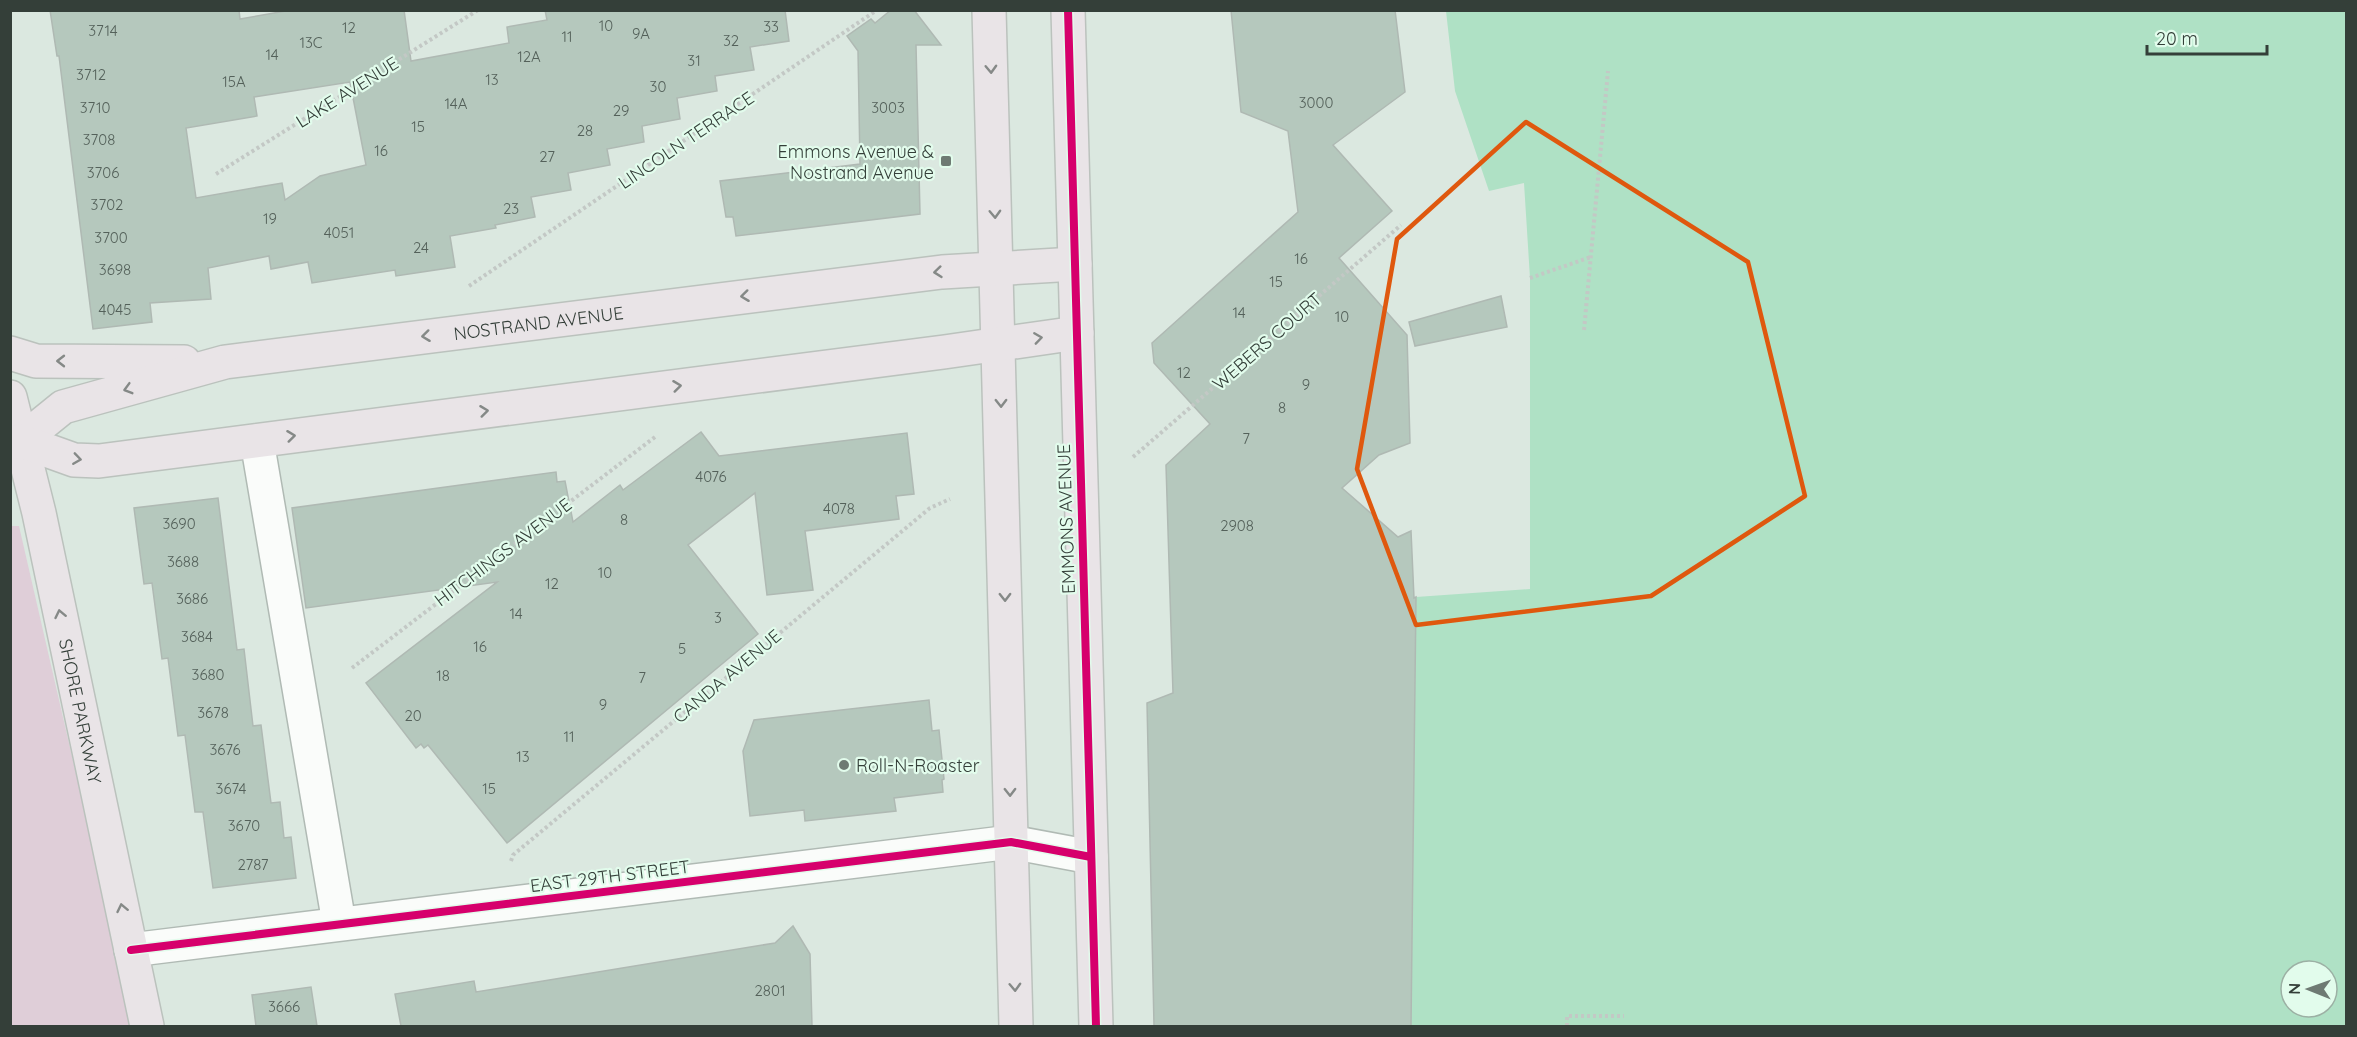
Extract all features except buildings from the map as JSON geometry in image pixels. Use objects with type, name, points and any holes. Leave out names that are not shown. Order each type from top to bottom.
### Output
[{"type":"main road","points":[[989,10],[1016,1026]]},
{"type":"main road","name":"EMMONS AVENUE","points":[[1068,10],[1096,1026]]},
{"type":"main road","name":"NOSTRAND AVENUE","points":[[16,442],[63,407],[225,362],[942,272],[1075,264]]},
{"type":"main road","points":[[16,442],[74,460],[99,461],[1077,333]]},
{"type":"main road","points":[[10,353],[36,361],[225,362]]},
{"type":"main road","name":"SHORE PARKWAY","points":[[10,397],[16,442],[39,513],[147,1026]]},
{"type":"street","points":[[257,441],[339,923]]},
{"type":"street","name":"EAST 29TH STREET","points":[[131,950],[1011,842],[1091,857]]},
{"type":"path","points":[[1584,330],[1608,71]]},
{"type":"path","points":[[1530,278],[1591,258]]},
{"type":"path","points":[[1567,1026],[1567,1016],[1624,1016]]},
{"type":"highlighted area","points":[[1526,122],[1748,262],[1805,496],[1651,596],[1416,625],[1357,469],[1397,239]]},
{"type":"shaded area","points":[[1446,11],[2346,11],[2346,1026],[1411,1026],[1416,597],[1530,589],[1530,278],[1524,183],[1489,191],[1455,91]]},
{"type":"shaded area","points":[[10,526],[19,526],[134,1026],[11,1026]]},
{"type":"cycle path","points":[[1068,10],[1096,1026]]},
{"type":"cycle path","points":[[131,950],[1011,842],[1091,857]]},
{"type":"place","name":"Emmons Avenue & Nostrand Avenue","points":[[946,161]]},
{"type":"place","name":"Roll-N-Roaster","points":[[844,765]]}]
